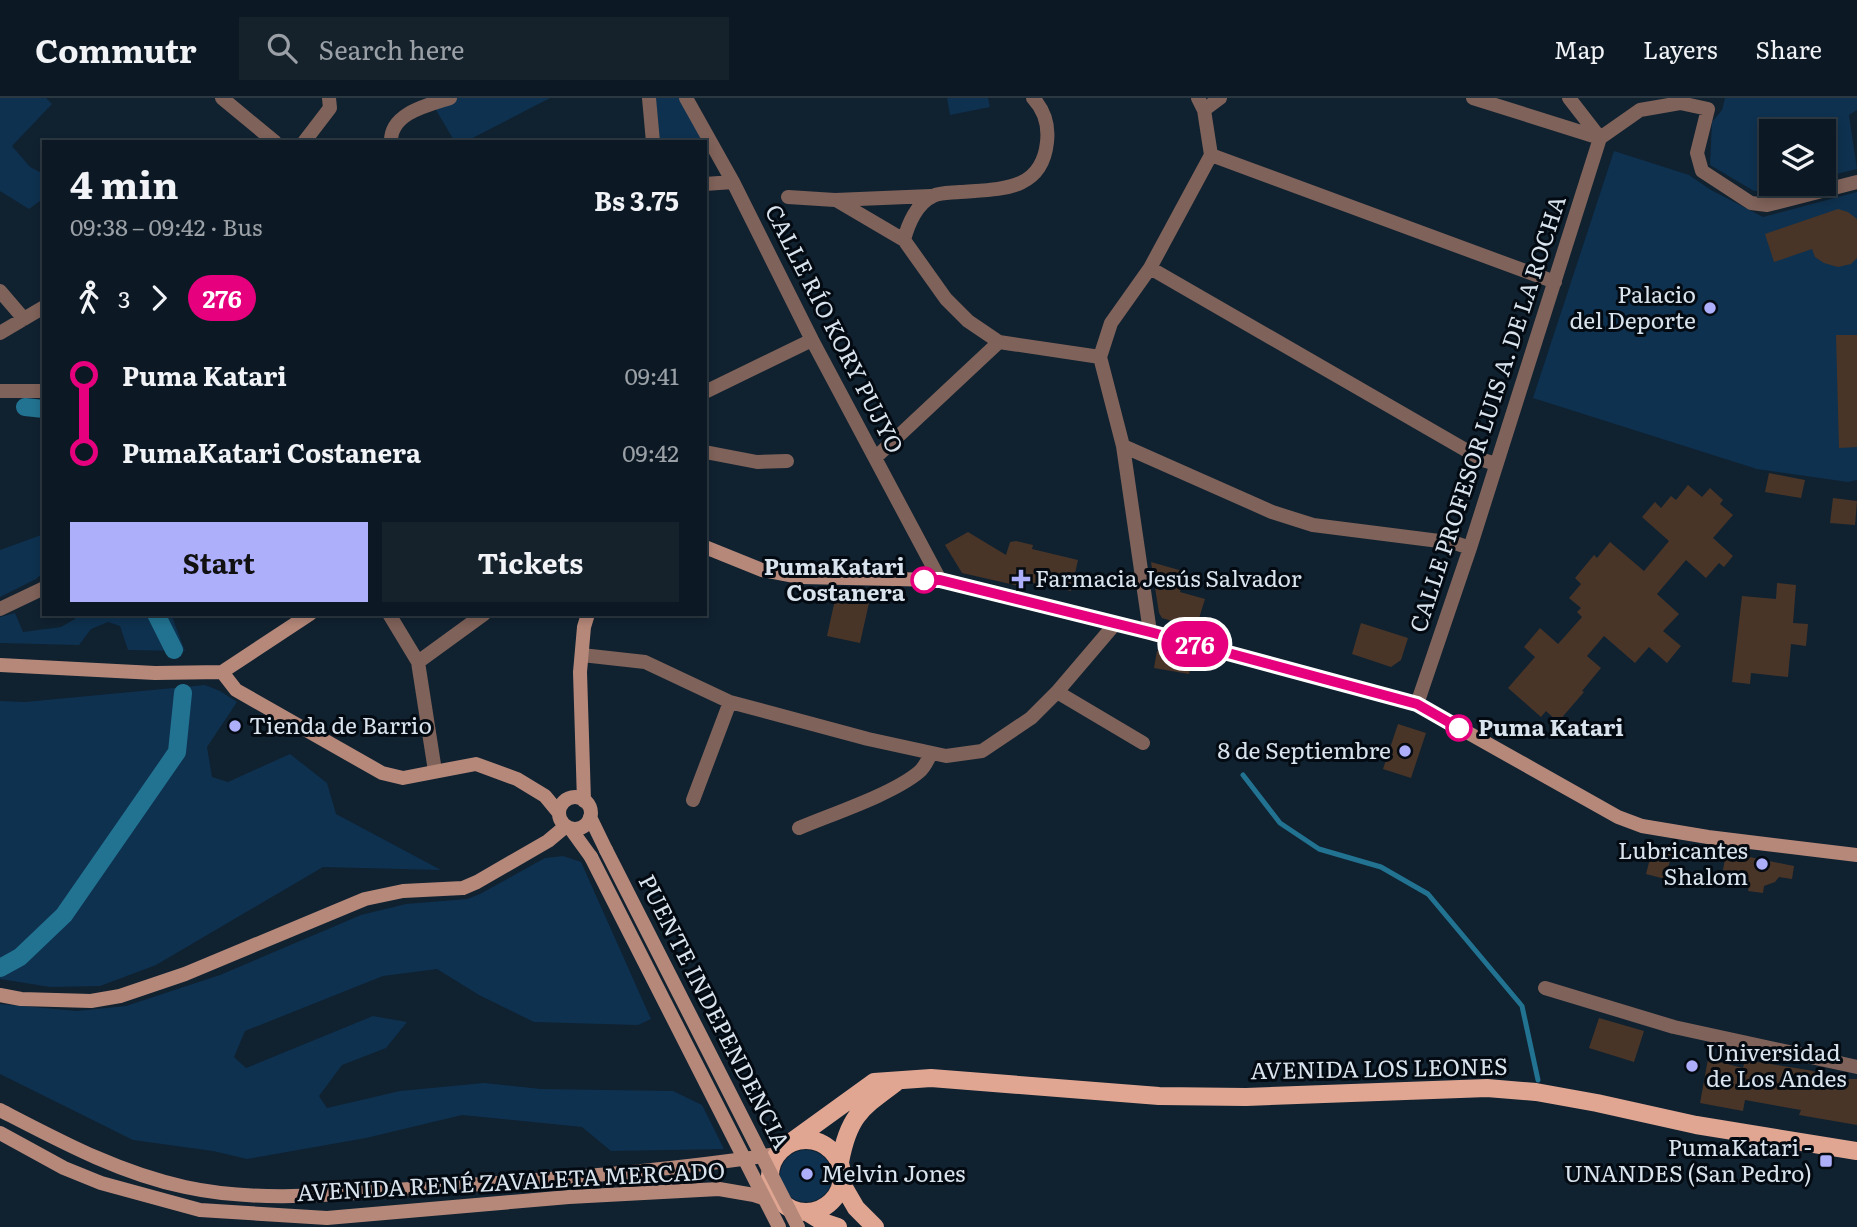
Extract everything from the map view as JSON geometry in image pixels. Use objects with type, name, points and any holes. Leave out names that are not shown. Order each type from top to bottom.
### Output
[{"type":"main road","points":[[707,548],[762,570],[800,577],[940,580],[1150,632],[1417,704],[1618,817],[1642,826],[1707,837],[1857,855]]},
{"type":"main road","points":[[0,665],[155,673],[222,672],[307,616]]},
{"type":"main road","points":[[565,822],[580,828],[590,817],[589,808],[584,801],[582,654],[587,616]]},
{"type":"main road","name":"PUENTE INDEPENDENCIA","points":[[222,672],[236,690],[382,773],[403,778],[476,764],[517,779],[545,796],[591,857],[779,1227]]},
{"type":"main road","points":[[565,822],[562,803],[570,798],[584,801]]},
{"type":"main road","name":"PUENTE INDEPENDENCIA","points":[[590,817],[802,1220]]},
{"type":"main road","points":[[0,995],[21,999],[91,1002],[120,996],[186,974],[365,899],[403,891],[463,888],[548,841],[565,822]]},
{"type":"main road","name":"AVENIDA LOS LEONES","points":[[791,1142],[874,1083],[931,1078],[1159,1096],[1247,1097],[1487,1088],[1597,1103],[1696,1125],[1857,1151]]},
{"type":"main road","points":[[875,1227],[856,1208],[842,1184],[840,1162],[852,1120],[867,1103],[898,1081]]},
{"type":"main road","name":"AVENIDA RENÉ ZAVALETA MERCADO","points":[[0,1111],[80,1152],[139,1175],[187,1188],[259,1195],[312,1195],[484,1184],[693,1166],[777,1154]]},
{"type":"main road","name":"AVENIDA RENÉ ZAVALETA MERCADO","points":[[0,1133],[64,1168],[101,1183],[201,1210],[327,1218],[719,1189],[754,1195],[787,1206]]},
{"type":"main road","points":[[838,1227],[802,1220],[774,1192],[771,1183],[772,1163],[777,1154],[791,1142],[816,1140],[827,1146],[840,1162]]},
{"type":"main road","points":[[802,1220],[829,1204],[842,1184]]},
{"type":"street","points":[[222,98],[273,140]]},
{"type":"street","points":[[305,140],[330,107],[330,98]]},
{"type":"street","points":[[391,140],[396,125],[405,115],[450,98]]},
{"type":"street","points":[[649,98],[653,140]]},
{"type":"street","name":"CALLE RÍO KORY PUJYO","points":[[686,98],[733,182],[812,340],[940,580]]},
{"type":"street","points":[[788,197],[835,200],[931,197],[1014,187],[1032,176],[1042,165],[1046,149],[1049,127],[1041,106],[1033,98]]},
{"type":"street","points":[[1150,632],[1123,446],[1100,357],[1111,323],[1150,268],[1211,155],[1201,104],[1220,98]]},
{"type":"street","points":[[1473,98],[1600,138]]},
{"type":"street","points":[[1569,98],[1600,138]]},
{"type":"street","points":[[1600,138],[1640,110],[1680,103],[1708,109],[1697,153],[1702,171],[1751,203],[1767,205],[1857,182]]},
{"type":"street","name":"CALLE PROFESOR LUIS A. DE LA ROCHA","points":[[1417,704],[1470,548],[1600,138]]},
{"type":"street","points":[[1211,155],[1555,282]]},
{"type":"street","points":[[707,184],[733,182]]},
{"type":"street","points":[[904,240],[914,214],[931,197]]},
{"type":"street","points":[[835,200],[904,240],[946,299],[968,321],[999,342],[1100,357]]},
{"type":"street","points":[[1150,268],[1483,460],[1496,464]]},
{"type":"street","points":[[0,291],[24,318]]},
{"type":"street","points":[[0,333],[42,308]]},
{"type":"street","points":[[707,391],[812,340]]},
{"type":"street","points":[[875,458],[999,342]]},
{"type":"street","points":[[0,391],[42,391]]},
{"type":"street","points":[[1123,446],[1272,512],[1313,525],[1455,543],[1470,548]]},
{"type":"street","points":[[707,452],[757,462],[787,461]]},
{"type":"street","points":[[0,609],[42,589]]},
{"type":"street","points":[[389,616],[418,662],[435,771]]},
{"type":"street","points":[[418,662],[482,616]]},
{"type":"street","points":[[582,654],[645,662],[730,702],[868,739],[946,756],[982,751],[1031,718],[1115,624]]},
{"type":"street","points":[[1057,692],[1143,744]]},
{"type":"street","points":[[693,800],[730,702]]},
{"type":"street","points":[[799,828],[911,777],[921,770],[931,753]]},
{"type":"street","points":[[1545,988],[1674,1027],[1857,1067]]},
{"type":"shaded area","points":[[0,98],[46,98],[52,104],[12,146],[30,167],[42,173],[42,199],[29,209],[0,191]]},
{"type":"shaded area","points":[[429,98],[550,98],[469,140],[454,140]]},
{"type":"shaded area","points":[[654,98],[688,98],[704,140],[658,140]]},
{"type":"shaded area","points":[[947,98],[988,98],[990,107],[950,115]]},
{"type":"shaded area","points":[[1725,98],[1857,98],[1857,110],[1849,115],[1857,169],[1836,174],[1836,119],[1759,119],[1759,191],[1754,191],[1710,165],[1712,122],[1722,110]]},
{"type":"shaded area","name":"Palacio del Deporte","points":[[1614,151],[1689,175],[1711,190],[1763,217],[1857,192],[1857,480],[1848,482],[1757,469],[1533,398]]},
{"type":"shaded area","points":[[42,535],[42,574],[0,597],[0,550]]},
{"type":"shaded area","points":[[15,613],[23,632],[61,627],[76,616],[172,616],[185,651],[128,650],[120,626],[108,622],[91,629],[79,645],[0,643],[0,617]]},
{"type":"shaded area","points":[[205,685],[237,702],[207,747],[212,777],[228,782],[290,754],[327,783],[336,814],[441,870],[323,867],[156,965],[100,986],[50,987],[0,979],[0,701],[25,702]]},
{"type":"shaded area","points":[[563,856],[581,862],[651,1019],[638,1025],[534,1022],[479,995],[437,969],[383,976],[245,1031],[234,1057],[246,1068],[373,1016],[407,1022],[386,1048],[342,1065],[319,1096],[327,1108],[400,1091],[484,1083],[541,1089],[673,1091],[702,1105],[724,1149],[611,1151],[582,1127],[462,1115],[366,1138],[247,1159],[213,1151],[133,1140],[0,1074],[0,1004],[77,1011],[126,1006],[220,975],[361,915],[406,904],[467,899],[545,858]]},
{"type":"shaded area","points":[[806,1150],[816,1152],[824,1158],[830,1166],[830,1186],[824,1194],[816,1200],[806,1202],[796,1200],[788,1194],[782,1186],[780,1176],[782,1166],[788,1158],[796,1152]]},
{"type":"building","points":[[1838,209],[1857,219],[1857,258],[1851,264],[1838,267],[1824,263],[1815,257],[1812,249],[1774,262],[1765,234]]},
{"type":"building","points":[[1836,335],[1857,335],[1857,447],[1839,448]]},
{"type":"building","points":[[1769,473],[1805,480],[1801,498],[1765,492]]},
{"type":"building","points":[[1688,485],[1702,497],[1710,488],[1723,500],[1720,504],[1733,515],[1713,538],[1733,556],[1724,567],[1719,563],[1706,578],[1686,560],[1657,594],[1679,614],[1663,631],[1681,646],[1667,663],[1649,647],[1635,663],[1604,636],[1587,656],[1601,668],[1582,691],[1584,692],[1558,722],[1546,711],[1541,717],[1508,688],[1535,657],[1524,647],[1540,628],[1558,644],[1582,617],[1577,612],[1581,608],[1569,598],[1581,584],[1575,578],[1594,555],[1597,558],[1610,542],[1644,571],[1669,541],[1642,517],[1655,502],[1661,508],[1671,496],[1676,500]]},
{"type":"building","points":[[1833,498],[1857,501],[1855,525],[1830,523]]},
{"type":"building","points":[[968,532],[1006,555],[1010,542],[1016,541],[1033,545],[1032,549],[1078,560],[1071,591],[1024,581],[1023,587],[962,573],[945,545]]},
{"type":"building","points":[[1151,562],[1186,572],[1180,592],[1205,599],[1196,628],[1162,618]]},
{"type":"building","points":[[1777,583],[1796,585],[1793,623],[1808,624],[1806,646],[1791,644],[1788,677],[1751,673],[1750,684],[1732,682],[1742,596],[1776,599]]},
{"type":"building","points":[[836,595],[869,603],[860,643],[827,636]]},
{"type":"building","points":[[1361,623],[1408,638],[1401,660],[1391,667],[1352,654]]},
{"type":"building","points":[[1157,651],[1192,658],[1189,674],[1154,668]]},
{"type":"building","name":"8 de Septiembre","points":[[1398,724],[1426,733],[1411,778],[1383,769]]},
{"type":"building","points":[[1653,847],[1672,853],[1665,879],[1646,874]]},
{"type":"building","points":[[1730,853],[1794,866],[1792,879],[1779,877],[1775,882],[1764,886],[1763,893],[1748,891],[1749,886],[1735,881],[1737,872],[1723,870],[1725,859]]},
{"type":"building","points":[[1599,1018],[1644,1031],[1634,1062],[1589,1048]]},
{"type":"building","points":[[1708,1059],[1743,1068],[1745,1060],[1857,1079],[1857,1125],[1799,1115],[1801,1110],[1745,1100],[1743,1111],[1700,1103]]},
{"type":"waterway","points":[[25,407],[42,409]]},
{"type":"waterway","points":[[157,616],[174,650]]},
{"type":"waterway","points":[[0,968],[20,957],[64,915],[177,752],[183,693]]},
{"type":"waterway","points":[[1243,775],[1280,823],[1319,849],[1381,867],[1428,894],[1522,1006],[1538,1080]]},
{"type":"bus line","name":"276","points":[[924,580],[940,580],[1150,632],[1417,704],[1459,728]]},
{"type":"place","name":"Palacio del Deporte","points":[[1710,308]]},
{"type":"place","name":"Farmacia Jesús Salvador","points":[[1021,579]]},
{"type":"place","name":"PumaKatari Costanera","points":[[924,580]]},
{"type":"place","name":"Tienda de Barrio","points":[[235,726]]},
{"type":"place","name":"Puma Katari","points":[[1459,728]]},
{"type":"place","name":"8 de Septiembre","points":[[1405,751]]},
{"type":"place","name":"Lubricantes Shalom","points":[[1762,864]]},
{"type":"place","name":"Universidad de Los Andes","points":[[1692,1066]]},
{"type":"place","name":"PumaKatari - UNANDES (San Pedro)","points":[[1826,1161]]},
{"type":"place","name":"Melvin Jones","points":[[807,1174]]}]
